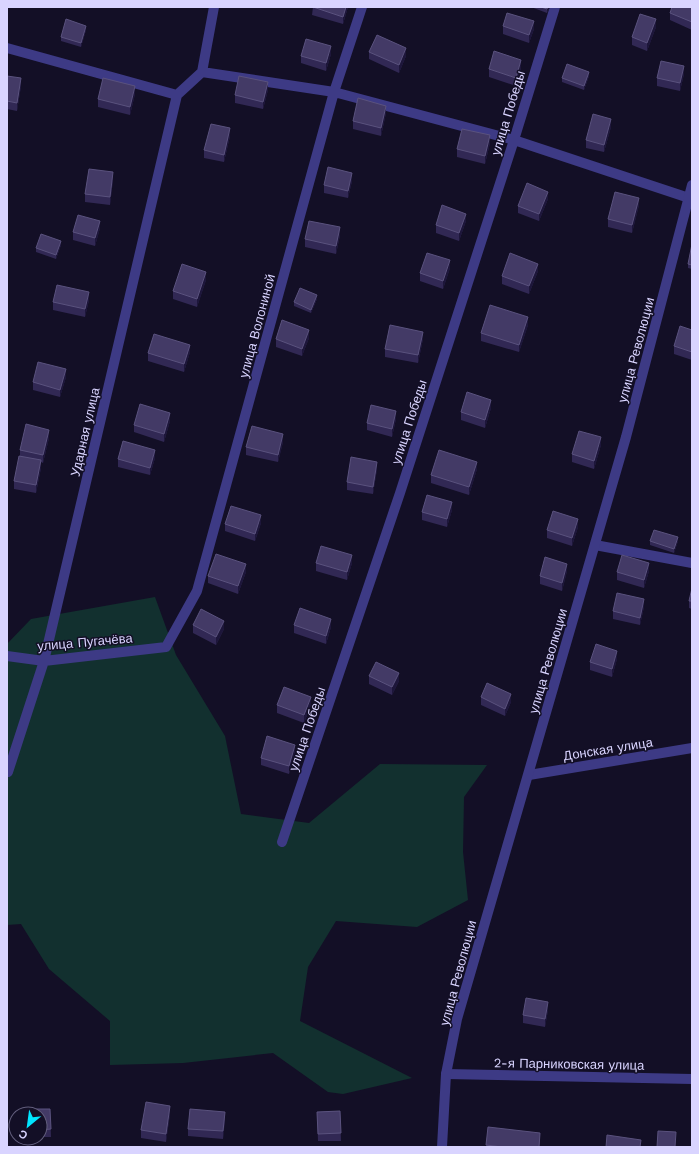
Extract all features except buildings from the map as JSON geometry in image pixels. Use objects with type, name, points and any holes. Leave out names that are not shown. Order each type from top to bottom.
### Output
[{"type":"street","points":[[7,48],[177,95],[202,72],[214,7]]},
{"type":"street","name":"улица Волониной","points":[[166,647],[197,591],[334,92],[362,7]]},
{"type":"street","name":"улица Победы","points":[[282,842],[400,493],[514,140],[555,7]]},
{"type":"street","points":[[202,72],[334,92],[514,140],[690,199]]},
{"type":"street","name":"Ударная улица","points":[[8,772],[44,661],[177,95]]},
{"type":"street","name":"улица Революции","points":[[442,1147],[446,1074],[457,1019],[626,437],[690,199],[692,185]]},
{"type":"street","points":[[595,545],[692,563]]},
{"type":"street","name":"улица Пугачёва","points":[[7,656],[44,661],[166,647]]},
{"type":"street","name":"Донская улица","points":[[529,775],[692,748]]},
{"type":"street","name":"2-я Парниковская улица","points":[[446,1074],[692,1079]]},
{"type":"green space","points":[[155,597],[176,655],[225,736],[241,814],[309,823],[380,764],[487,765],[464,797],[463,852],[468,900],[417,927],[336,921],[308,967],[300,1021],[412,1078],[343,1094],[328,1092],[273,1053],[183,1063],[110,1065],[110,1021],[49,969],[21,924],[7,925],[7,644],[31,619]]}]
